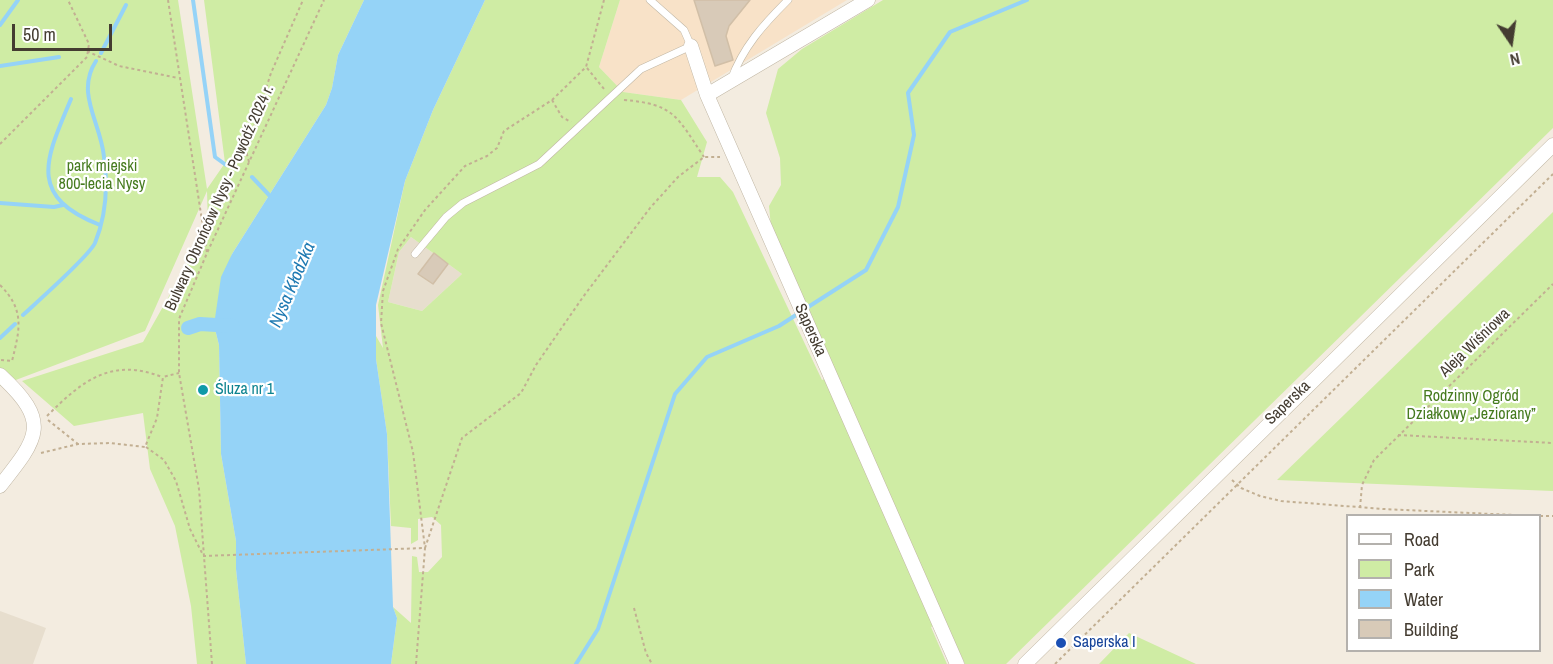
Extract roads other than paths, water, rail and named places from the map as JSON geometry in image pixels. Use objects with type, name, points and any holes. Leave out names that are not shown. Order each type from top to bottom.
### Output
[{"type":"street","points":[[707,95],[867,0]]},
{"type":"street","name":"Saperska","points":[[691,46],[707,95],[957,664]]},
{"type":"street","name":"Saperska","points":[[1024,664],[1220,469],[1553,145]]},
{"type":"street","points":[[0,375],[27,403],[35,428],[26,454],[0,486]]},
{"type":"lane","points":[[415,254],[446,217],[463,203],[539,164],[641,69],[691,46],[684,30],[650,0]]},
{"type":"lane","points":[[731,81],[737,63],[747,52],[750,39],[788,0]]},
{"type":"water","name":"Nysa Kłodzka","points":[[364,0],[485,0],[433,110],[405,181],[376,305],[376,359],[387,434],[393,607],[397,618],[391,664],[246,664],[236,569],[236,541],[221,454],[219,345],[214,325],[221,277],[232,254],[326,105],[332,88],[338,55]]},
{"type":"waterway","points":[[0,25],[18,0]]},
{"type":"waterway","points":[[193,0],[215,157],[226,165]]},
{"type":"waterway","points":[[805,309],[866,270],[898,207],[914,135],[908,93],[950,32],[1027,0]]},
{"type":"waterway","points":[[101,53],[126,5]]},
{"type":"waterway","points":[[0,66],[59,57]]},
{"type":"waterway","points":[[23,315],[83,258],[95,243],[99,233],[105,201],[105,168],[102,144],[91,108],[88,85],[90,73],[96,61]]},
{"type":"waterway","points":[[71,99],[55,139],[48,173],[52,188],[60,201],[76,214],[100,225]]},
{"type":"waterway","points":[[252,177],[270,196]]},
{"type":"waterway","points":[[0,203],[54,207],[63,205]]},
{"type":"waterway","points":[[576,664],[598,629],[675,394],[707,357],[779,326],[799,313]]},
{"type":"waterway","points":[[0,338],[15,324]]},
{"type":"waterway","points":[[188,328],[200,324],[233,326]]},
{"type":"place","name":"Śluza nr 1","points":[[203,390]]},
{"type":"place","name":"Saperska I","points":[[1061,643]]},
{"type":"park label","name":"park miejski 800-lecia Nysy","points":[[102,176]]},
{"type":"park label","name":"Rodzinny Ogród Działkowy „Jeziorany”","points":[[1471,406]]}]
